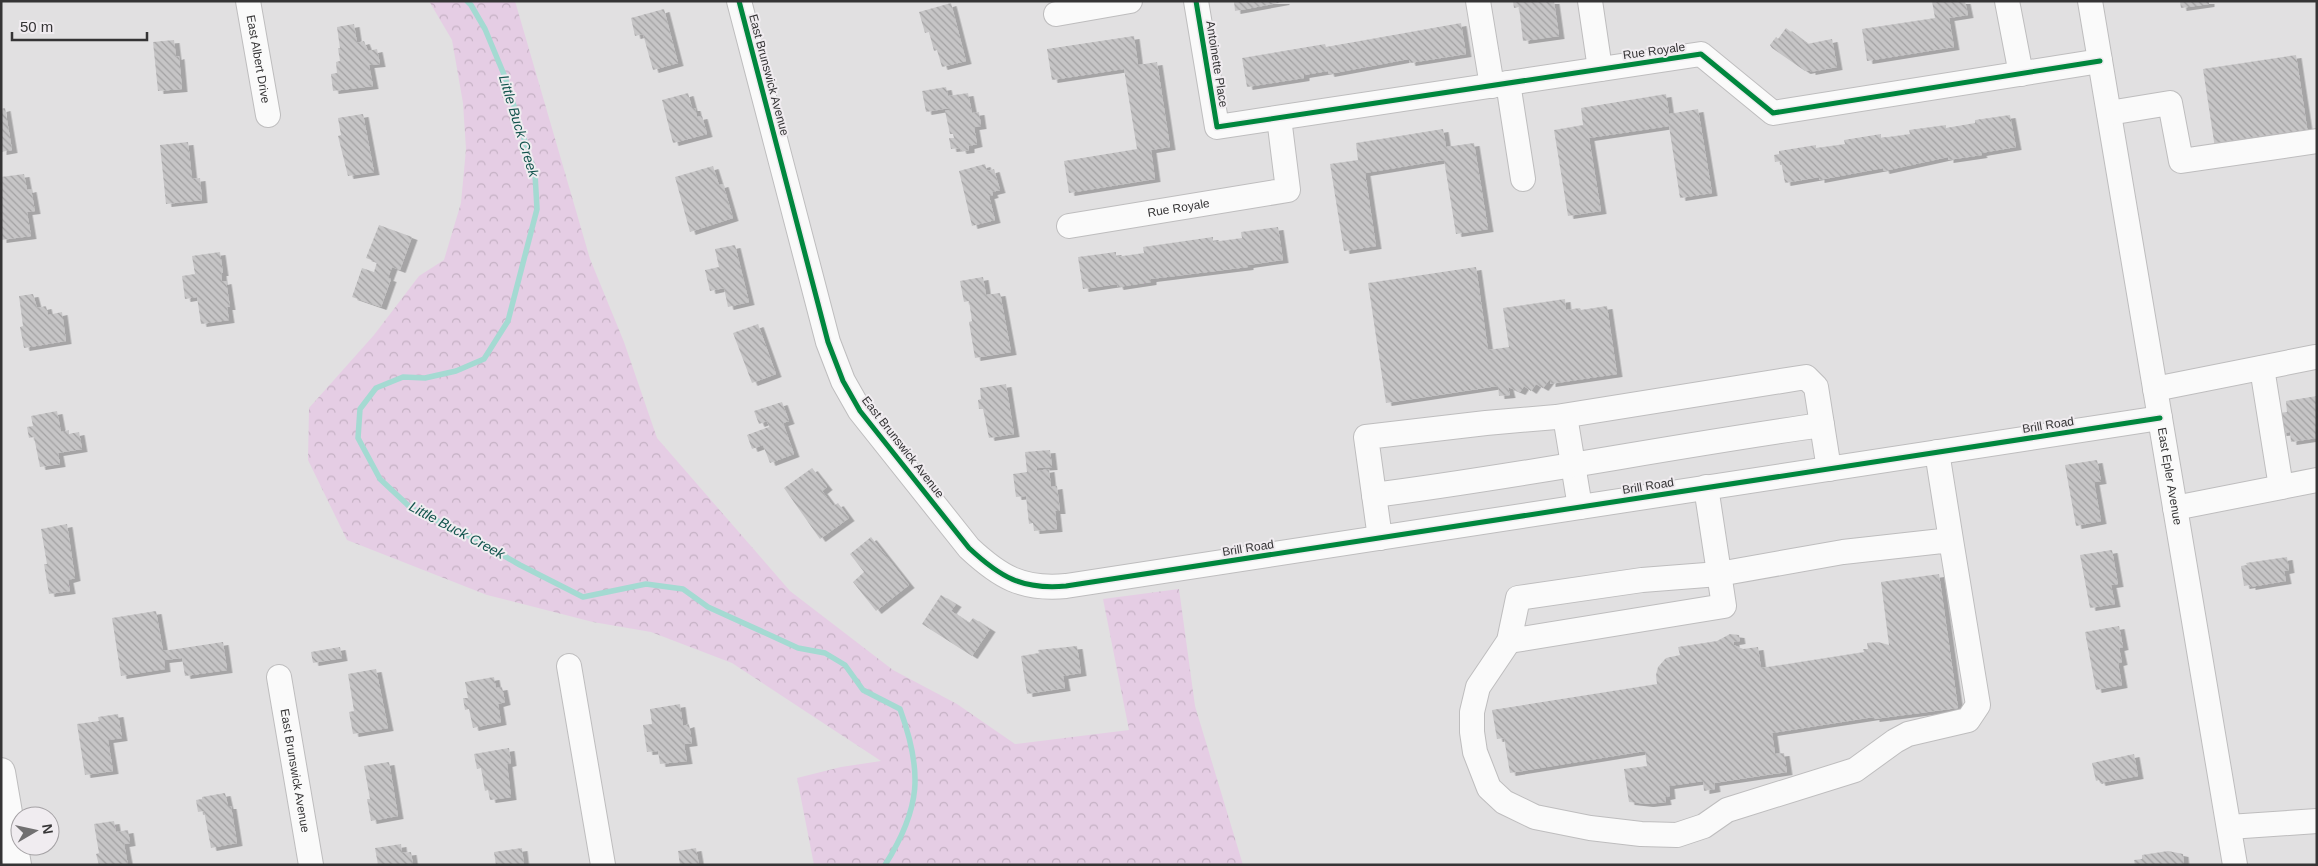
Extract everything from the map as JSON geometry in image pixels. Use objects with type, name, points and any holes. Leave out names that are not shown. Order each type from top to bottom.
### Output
[{"type":"main road","points":[[1,772],[17,865]]},
{"type":"street","name":"East Albert Drive","points":[[248,1],[268,115]]},
{"type":"street","name":"East Brunswick Avenue","points":[[739,1],[828,342],[843,381],[860,410],[969,548],[980,561],[994,571],[1016,581],[1040,587],[1066,586],[1139,574]]},
{"type":"street","points":[[1056,14],[1130,1]]},
{"type":"street","name":"Antoinette Place","points":[[1196,1],[1217,127],[1278,118]]},
{"type":"street","points":[[1478,1],[1523,178]]},
{"type":"street","points":[[1590,1],[1600,69]]},
{"type":"street","points":[[2007,1],[2020,74]]},
{"type":"street","name":"East Epler Avenue","points":[[2090,1],[2235,865]]},
{"type":"street","name":"Rue Royale","points":[[1069,226],[1288,190],[1278,118],[1701,54],[1773,113],[2100,61]]},
{"type":"street","points":[[2109,113],[2170,103],[2181,161],[2317,141]]},
{"type":"street","points":[[2155,389],[2315,357]]},
{"type":"street","points":[[2262,368],[2281,487]]},
{"type":"street","points":[[1380,538],[1366,437],[1565,416],[1806,377],[1816,387],[1829,469]]},
{"type":"street","points":[[1565,416],[1580,507]]},
{"type":"street","name":"Brill Road","points":[[1139,574],[2160,418]]},
{"type":"street","points":[[1374,495],[1573,466],[1698,443],[1822,425]]},
{"type":"street","points":[[1937,452],[1978,705],[1968,720],[1916,731],[1895,741],[1855,770],[1727,810],[1704,826],[1677,835],[1641,834],[1590,828],[1535,817],[1504,802],[1489,788],[1475,752],[1472,712],[1478,687],[1509,640],[1518,598],[1642,580],[1719,574],[1843,552],[1951,540]]},
{"type":"street","points":[[2175,508],[2317,480]]},
{"type":"street","points":[[1509,640],[1724,606],[1706,487]]},
{"type":"street","points":[[569,666],[603,865]]},
{"type":"street","name":"East Brunswick Avenue","points":[[279,677],[311,865]]},
{"type":"street","points":[[2229,827],[2317,821]]},
{"type":"green space","points":[[429,1],[515,1],[590,259],[624,342],[657,438],[790,591],[893,670],[957,704],[1015,744],[1129,730],[1103,599],[1179,589],[1195,706],[1243,865],[814,865],[797,778],[841,767],[881,761],[732,663],[651,632],[593,622],[487,595],[347,540],[308,460],[309,408],[374,335],[419,276],[444,260],[461,203],[466,149],[463,103],[452,40]]},
{"type":"building","points":[[1234,1],[1284,1],[1284,2],[1235,11]]},
{"type":"building","points":[[1513,1],[1554,1],[1559,36],[1523,41],[1519,7],[1514,8]]},
{"type":"building","points":[[1932,1],[1965,1],[1968,15],[1949,18],[1954,47],[1867,61],[1862,29],[1935,18]]},
{"type":"building","points":[[2180,1],[2209,1],[2209,4],[2181,8]]},
{"type":"building","points":[[951,3],[966,61],[942,67],[937,50],[934,51],[929,32],[925,33],[919,12]]},
{"type":"building","points":[[664,9],[678,63],[653,70],[643,34],[635,36],[631,18]]},
{"type":"building","points":[[1461,23],[1466,54],[1410,63],[1409,59],[1329,74],[1328,71],[1304,75],[1304,78],[1247,87],[1242,58],[1325,44],[1326,47]]},
{"type":"building","points":[[354,24],[357,43],[364,41],[368,51],[377,49],[380,64],[369,65],[373,86],[333,91],[331,74],[337,73],[336,62],[340,61],[337,27]]},
{"type":"building","points":[[1786,28],[1807,44],[1832,39],[1837,67],[1810,72],[1810,70],[1805,71],[1772,48],[1770,45],[1776,37],[1778,39]]},
{"type":"building","points":[[1134,36],[1138,65],[1157,62],[1170,147],[1151,150],[1155,179],[1069,193],[1064,161],[1137,149],[1124,69],[1052,80],[1047,49]]},
{"type":"building","points":[[174,40],[176,57],[179,56],[182,89],[158,91],[153,42]]},
{"type":"building","points":[[2296,55],[2308,134],[2215,148],[2203,69]]},
{"type":"building","points":[[946,87],[948,96],[968,93],[972,113],[979,112],[981,126],[974,127],[977,144],[969,146],[969,150],[951,149],[949,138],[954,138],[953,134],[950,134],[945,111],[949,110],[949,108],[926,112],[922,91]]},
{"type":"building","points":[[688,93],[692,108],[695,108],[697,117],[702,116],[707,134],[673,143],[662,100]]},
{"type":"building","points":[[1666,94],[1669,114],[1698,109],[1712,193],[1680,198],[1669,126],[1589,138],[1601,211],[1568,216],[1554,130],[1583,125],[1581,108]]},
{"type":"building","points":[[5,108],[12,150],[1,152],[1,109]]},
{"type":"building","points":[[363,114],[374,172],[348,176],[338,136],[341,135],[338,118]]},
{"type":"building","points":[[2010,115],[2016,147],[1981,153],[1982,155],[1948,160],[1948,157],[1884,171],[1883,168],[1819,180],[1819,177],[1785,183],[1781,161],[1775,162],[1774,155],[1779,154],[1779,151],[1816,145],[1816,148],[1845,144],[1844,140],[1881,134],[1881,138],[1910,134],[1909,130],[1946,125],[1946,128],[1975,123],[1975,120]]},
{"type":"building","points":[[1443,129],[1446,147],[1474,143],[1488,229],[1456,234],[1444,160],[1365,173],[1376,246],[1344,251],[1330,164],[1358,160],[1356,143]]},
{"type":"building","points":[[188,142],[192,179],[200,178],[202,200],[166,204],[160,145]]},
{"type":"building","points":[[985,164],[987,171],[994,169],[1000,190],[992,192],[993,195],[989,196],[995,220],[972,226],[959,171]]},
{"type":"building","points":[[713,166],[719,185],[723,184],[733,218],[690,232],[675,177]]},
{"type":"building","points":[[24,174],[27,190],[31,189],[35,211],[27,212],[31,236],[1,240],[1,177]]},
{"type":"building","points":[[379,225],[412,237],[400,270],[392,267],[388,278],[391,279],[381,307],[352,297],[362,268],[374,272],[377,262],[366,258]]},
{"type":"building","points":[[1278,227],[1283,260],[1248,265],[1248,267],[1151,279],[1151,282],[1118,287],[1117,284],[1083,289],[1078,257],[1116,252],[1116,257],[1144,253],[1143,247],[1213,237],[1213,242],[1242,238],[1241,232]]},
{"type":"building","points":[[735,245],[749,302],[728,307],[724,288],[710,291],[705,270],[719,267],[715,249]]},
{"type":"building","points":[[220,252],[223,273],[221,273],[222,282],[226,281],[230,307],[227,307],[229,320],[201,324],[197,297],[185,299],[182,276],[195,274],[192,256]]},
{"type":"building","points":[[1476,267],[1488,350],[1509,347],[1503,308],[1565,299],[1566,310],[1607,306],[1617,374],[1550,384],[1550,379],[1543,388],[1536,384],[1531,391],[1524,386],[1520,392],[1508,387],[1510,395],[1499,396],[1498,386],[1386,403],[1368,283]]},
{"type":"building","points":[[983,277],[986,295],[1000,293],[1011,352],[975,358],[969,322],[972,321],[969,301],[964,302],[960,281]]},
{"type":"building","points":[[33,294],[37,308],[46,306],[48,315],[62,312],[66,341],[24,348],[20,327],[23,326],[19,296]]},
{"type":"building","points":[[758,324],[776,374],[752,383],[733,333]]},
{"type":"building","points":[[1006,384],[1014,434],[989,438],[983,409],[979,409],[978,400],[981,399],[980,388]]},
{"type":"building","points":[[2317,396],[2317,438],[2291,442],[2290,432],[2281,433],[2278,413],[2287,412],[2286,401]]},
{"type":"building","points":[[782,402],[789,421],[783,423],[794,454],[770,463],[763,445],[752,449],[747,435],[769,427],[767,421],[759,424],[754,411]]},
{"type":"building","points":[[57,411],[61,432],[69,430],[69,434],[79,432],[82,449],[58,453],[60,464],[40,467],[34,437],[29,438],[27,427],[33,426],[31,416]]},
{"type":"building","points":[[1050,450],[1052,467],[1037,468],[1037,471],[1049,469],[1051,487],[1057,486],[1060,511],[1055,511],[1057,529],[1034,531],[1033,523],[1029,524],[1026,496],[1016,497],[1013,474],[1027,472],[1025,452]]},
{"type":"building","points":[[2097,460],[2101,481],[2094,482],[2101,521],[2076,526],[2065,465]]},
{"type":"building","points":[[812,468],[827,487],[822,491],[833,506],[838,503],[849,518],[820,539],[784,488]]},
{"type":"building","points":[[67,524],[75,578],[68,580],[70,591],[49,594],[44,564],[47,564],[41,529]]},
{"type":"building","points":[[871,537],[909,585],[876,611],[853,582],[864,572],[850,554]]},
{"type":"building","points":[[2112,550],[2118,584],[2111,585],[2115,604],[2090,608],[2080,555]]},
{"type":"building","points":[[2287,557],[2289,570],[2284,571],[2286,581],[2250,587],[2250,585],[2244,586],[2241,566],[2247,565],[2246,563]]},
{"type":"building","points":[[1939,574],[1958,708],[1874,719],[1874,717],[1772,733],[1775,754],[1784,753],[1787,772],[1714,783],[1715,789],[1704,791],[1703,781],[1669,786],[1670,796],[1665,797],[1666,802],[1648,804],[1629,802],[1624,769],[1647,766],[1645,751],[1510,773],[1504,738],[1497,739],[1492,710],[1657,684],[1656,675],[1658,667],[1666,658],[1680,655],[1678,647],[1717,641],[1730,634],[1739,635],[1740,641],[1734,642],[1734,645],[1743,649],[1758,647],[1761,668],[1864,652],[1863,649],[1868,649],[1867,643],[1878,642],[1889,645],[1881,582]]},
{"type":"building","points":[[941,595],[956,604],[951,611],[969,623],[973,618],[990,629],[972,656],[922,624]]},
{"type":"building","points":[[156,611],[163,651],[223,642],[227,670],[185,676],[182,658],[164,660],[165,669],[121,676],[112,618]]},
{"type":"building","points":[[2119,626],[2123,647],[2119,648],[2122,662],[2118,663],[2122,685],[2096,690],[2085,632]]},
{"type":"building","points":[[1077,646],[1081,673],[1063,676],[1065,688],[1027,694],[1021,656],[1039,653],[1038,650]]},
{"type":"building","points":[[340,647],[342,658],[313,663],[311,652]]},
{"type":"building","points":[[376,669],[388,728],[353,734],[349,712],[354,711],[348,674]]},
{"type":"building","points":[[494,677],[496,688],[502,687],[505,702],[498,704],[501,722],[473,728],[469,709],[465,710],[463,698],[468,698],[465,682]]},
{"type":"building","points":[[680,704],[683,726],[689,724],[692,743],[684,744],[687,761],[660,764],[658,751],[647,752],[643,725],[652,724],[650,709]]},
{"type":"building","points":[[118,714],[122,738],[108,740],[113,771],[85,775],[77,724],[99,721],[98,717]]},
{"type":"building","points":[[509,748],[511,763],[507,764],[511,797],[490,800],[488,790],[485,791],[481,768],[477,769],[474,754]]},
{"type":"building","points":[[2134,754],[2138,776],[2100,783],[2099,780],[2096,781],[2092,763]]},
{"type":"building","points":[[389,762],[398,816],[371,821],[367,799],[370,799],[364,766]]},
{"type":"building","points":[[225,793],[228,806],[231,806],[237,843],[211,848],[204,811],[198,812],[196,800],[202,799],[202,797]]},
{"type":"building","points":[[114,821],[116,832],[128,830],[130,843],[124,844],[128,865],[99,865],[96,854],[99,853],[94,824]]},
{"type":"building","points":[[401,844],[402,853],[411,852],[413,865],[378,865],[375,848]]},
{"type":"building","points":[[522,848],[524,865],[496,865],[494,852]]},
{"type":"building","points":[[696,848],[699,865],[680,865],[678,851]]},
{"type":"building","points":[[2168,851],[2183,854],[2184,865],[2135,865],[2134,860],[2142,859],[2142,855]]},
{"type":"waterway","name":"Little Buck Creek","points":[[467,1],[485,29],[505,77],[535,174],[537,209],[508,321],[484,359],[456,371],[425,378],[403,377],[376,388],[360,409],[358,438],[380,479],[411,508],[473,538],[520,565],[583,597],[646,584],[683,589],[708,607],[798,648],[825,653],[845,665],[863,690],[900,709],[912,752],[915,789],[906,825],[885,865]]},
{"type":"cycle path","points":[[739,1],[828,342],[843,381],[860,411],[969,548],[991,567],[1024,583],[1050,587],[1066,586],[2160,418]]},
{"type":"cycle path","points":[[1196,1],[1217,127],[1701,54],[1773,113],[2100,61]]}]
